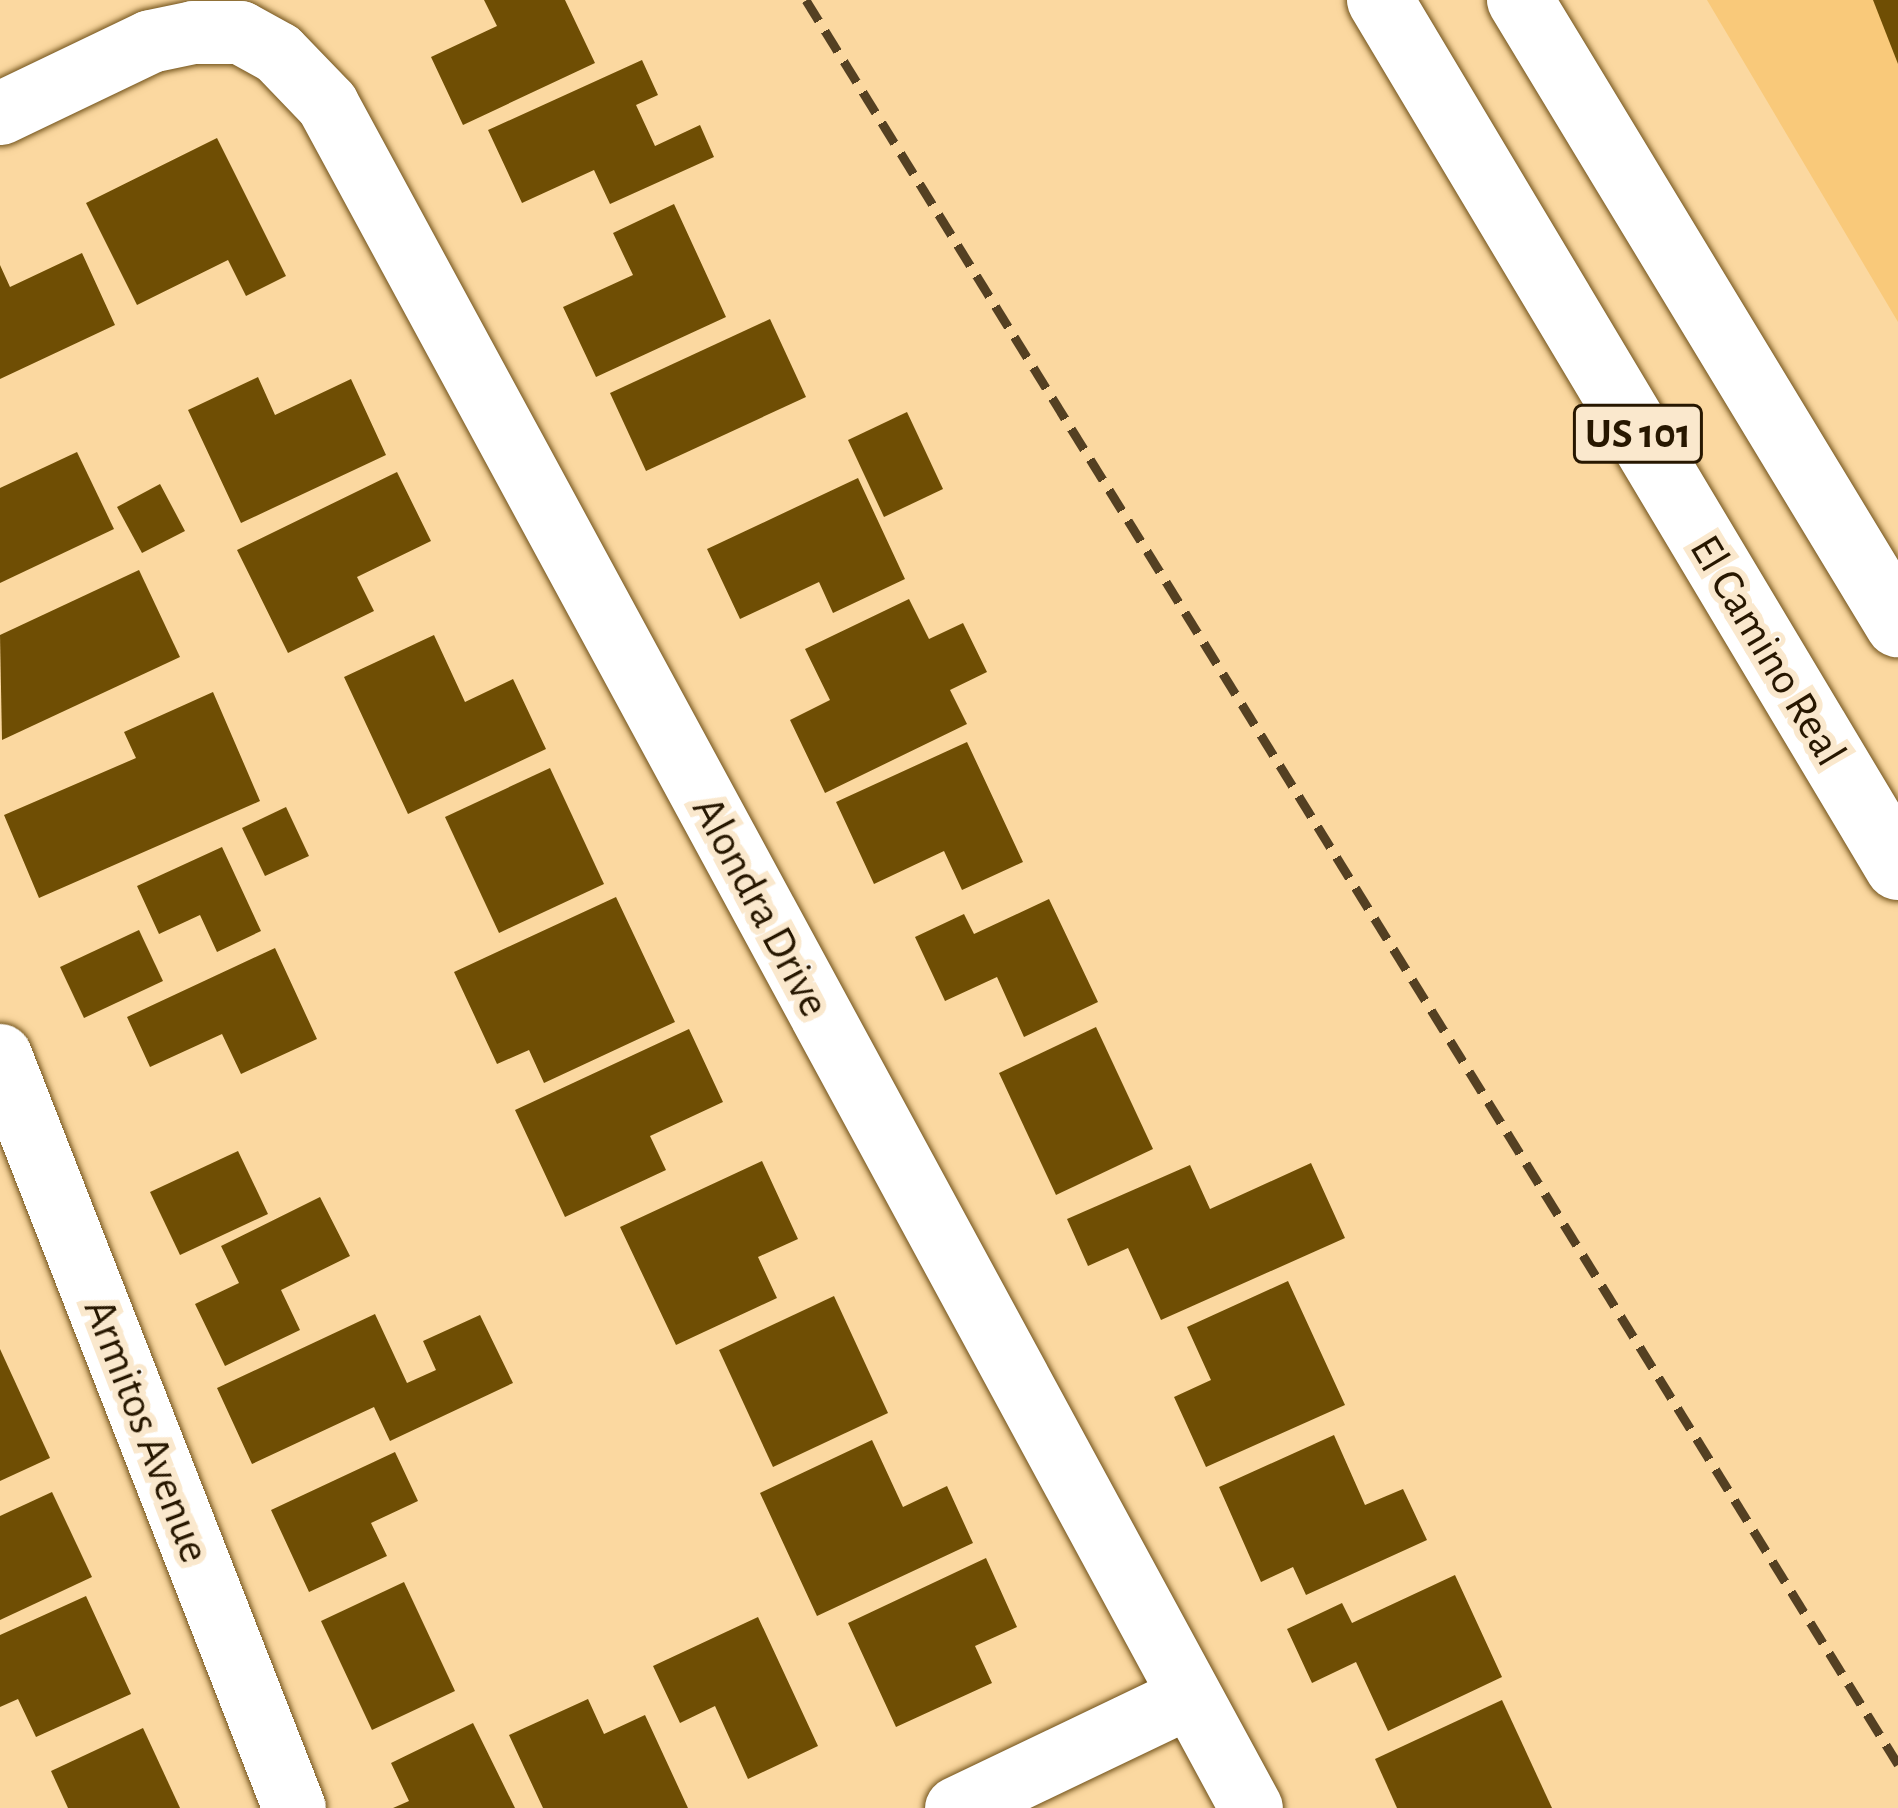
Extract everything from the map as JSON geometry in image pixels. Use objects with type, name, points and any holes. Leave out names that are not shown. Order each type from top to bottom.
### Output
[{"type":"highway","name":"El Camino Real","points":[[1380,0],[1898,867]]},
{"type":"highway","name":"US 101","points":[[1520,0],[1898,624]]},
{"type":"street","name":"Alondra Drive","points":[[0,112],[150,41],[240,32],[278,53],[327,104],[1186,1698],[1251,1808]]},
{"type":"street","name":"Armitos Avenue","points":[[0,1054],[294,1808]]},
{"type":"street","points":[[956,1808],[1186,1698]]},
{"type":"shaded area","points":[[1707,0],[1898,0],[1898,322]]},
{"type":"building","points":[[484,0],[565,0],[595,63],[463,125],[431,57],[497,26]]},
{"type":"building","points":[[1873,0],[1898,0],[1898,64]]},
{"type":"building","points":[[642,60],[658,95],[636,105],[655,146],[700,125],[714,157],[610,204],[594,170],[522,203],[488,130]]},
{"type":"building","points":[[217,138],[286,276],[246,296],[228,260],[137,305],[86,203]]},
{"type":"building","points":[[674,204],[726,317],[596,377],[563,307],[633,275],[613,233]]},
{"type":"building","points":[[82,253],[115,325],[0,379],[0,265],[10,287]]},
{"type":"building","points":[[770,319],[806,397],[646,471],[610,393]]},
{"type":"building","points":[[258,377],[275,415],[351,379],[386,455],[241,523],[188,410]]},
{"type":"building","points":[[907,412],[943,489],[884,517],[848,440]]},
{"type":"building","points":[[77,452],[114,529],[0,583],[0,488]]},
{"type":"building","points":[[397,472],[431,541],[357,577],[374,611],[288,653],[237,550]]},
{"type":"building","points":[[858,478],[905,579],[833,613],[819,582],[740,619],[707,549]]},
{"type":"building","points":[[160,484],[185,531],[142,553],[117,507]]},
{"type":"building","points":[[139,570],[180,657],[2,740],[0,635]]},
{"type":"building","points":[[909,599],[929,639],[963,623],[987,672],[950,690],[967,724],[825,793],[790,720],[830,700],[805,649]]},
{"type":"building","points":[[434,635],[465,702],[513,679],[546,749],[408,814],[344,677]]},
{"type":"building","points":[[213,692],[260,801],[39,898],[4,815],[136,758],[124,732]]},
{"type":"building","points":[[967,742],[1023,862],[962,890],[944,851],[874,884],[836,802]]},
{"type":"building","points":[[550,768],[604,884],[499,933],[445,817]]},
{"type":"building","points":[[286,807],[309,856],[265,876],[242,828]]},
{"type":"building","points":[[222,847],[261,931],[217,952],[200,915],[159,934],[137,886]]},
{"type":"building","points":[[616,897],[675,1022],[544,1083],[529,1050],[497,1064],[454,972]]},
{"type":"building","points":[[1049,899],[1098,1002],[1024,1037],[997,977],[945,1001],[915,937],[964,914],[974,934]]},
{"type":"building","points":[[139,930],[163,981],[84,1018],[60,967]]},
{"type":"building","points":[[275,948],[317,1039],[241,1074],[222,1034],[150,1067],[127,1017]]},
{"type":"building","points":[[1096,1027],[1153,1149],[1056,1195],[999,1073]]},
{"type":"building","points":[[689,1029],[723,1102],[650,1136],[666,1170],[565,1217],[515,1110]]},
{"type":"building","points":[[238,1151],[268,1214],[180,1255],[150,1192]]},
{"type":"building","points":[[762,1161],[798,1239],[758,1257],[777,1298],[676,1345],[620,1227]]},
{"type":"building","points":[[1311,1163],[1345,1238],[1161,1320],[1128,1248],[1088,1266],[1067,1219],[1190,1165],[1210,1209]]},
{"type":"building","points":[[320,1197],[350,1256],[281,1290],[300,1330],[225,1366],[195,1304],[239,1283],[221,1246]]},
{"type":"building","points":[[1288,1281],[1345,1405],[1206,1467],[1174,1397],[1211,1380],[1187,1327]]},
{"type":"building","points":[[834,1296],[888,1413],[773,1467],[719,1350]]},
{"type":"building","points":[[375,1314],[407,1383],[436,1370],[423,1341],[480,1315],[513,1383],[390,1441],[374,1407],[252,1464],[217,1388]]},
{"type":"building","points":[[0,1349],[50,1458],[0,1481]]},
{"type":"building","points":[[1334,1435],[1365,1505],[1403,1489],[1427,1540],[1306,1595],[1293,1567],[1261,1582],[1219,1487]]},
{"type":"building","points":[[872,1440],[903,1507],[947,1486],[973,1543],[817,1616],[760,1493]]},
{"type":"building","points":[[395,1452],[418,1501],[371,1523],[387,1556],[309,1592],[271,1510]]},
{"type":"building","points":[[52,1492],[92,1577],[0,1620],[0,1516]]},
{"type":"building","points":[[986,1558],[1017,1627],[975,1646],[992,1683],[896,1727],[848,1623]]},
{"type":"building","points":[[1455,1575],[1502,1677],[1388,1731],[1356,1662],[1312,1683],[1287,1629],[1342,1603],[1352,1623]]},
{"type":"building","points":[[404,1582],[455,1691],[372,1730],[321,1621]]},
{"type":"building","points":[[86,1596],[131,1694],[36,1737],[18,1699],[0,1707],[0,1635]]},
{"type":"building","points":[[758,1617],[818,1746],[748,1779],[715,1706],[680,1723],[653,1666]]},
{"type":"building","points":[[588,1699],[604,1734],[645,1715],[688,1808],[543,1808],[509,1735]]},
{"type":"building","points":[[1502,1700],[1552,1808],[1397,1808],[1375,1759]]},
{"type":"building","points":[[473,1723],[515,1808],[393,1808],[409,1801],[391,1763]]},
{"type":"building","points":[[143,1728],[180,1808],[68,1808],[51,1771]]},
{"type":"railway","points":[[806,0],[1898,1764]]}]
